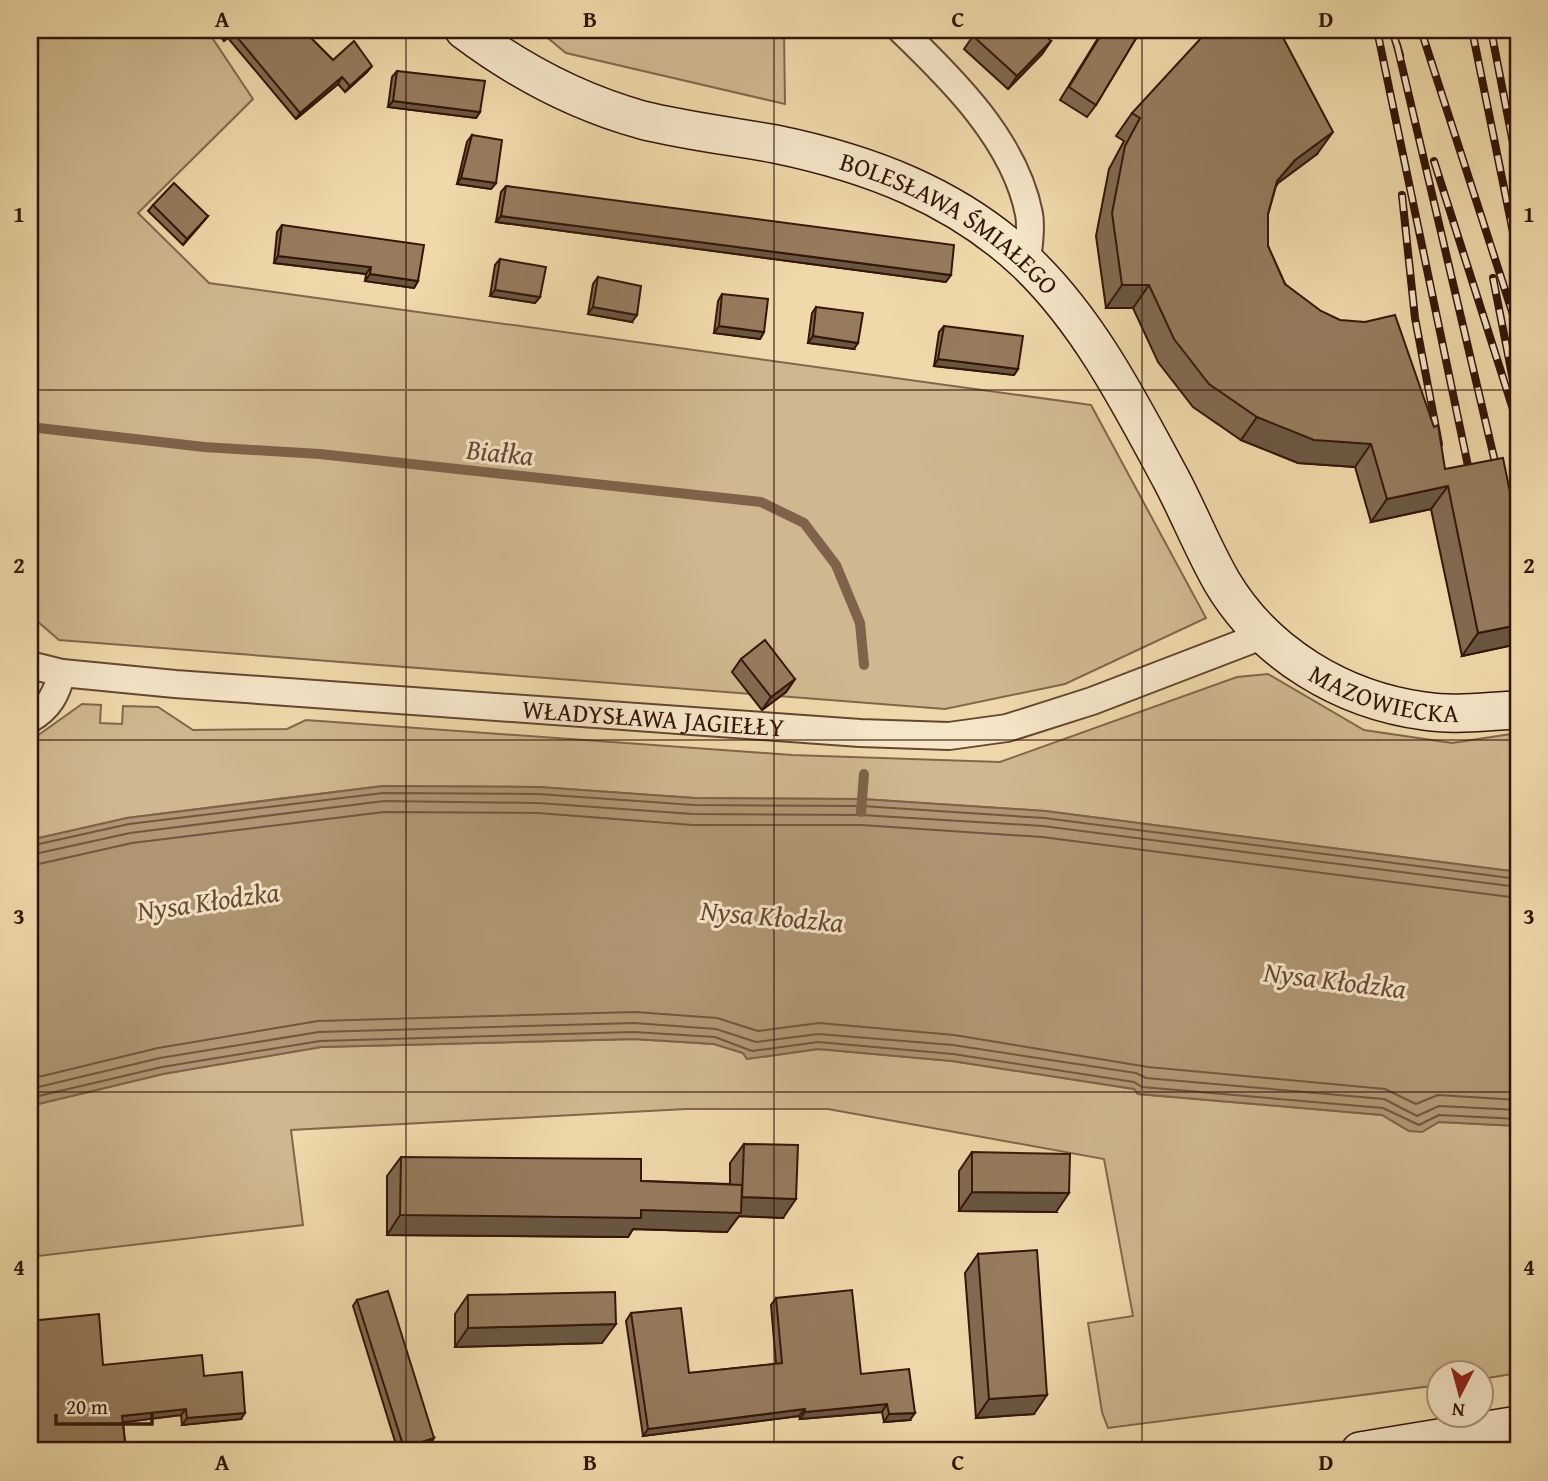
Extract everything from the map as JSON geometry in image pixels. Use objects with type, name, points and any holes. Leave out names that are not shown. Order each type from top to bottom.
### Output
[{"type":"street","name":"BOLESŁAWA ŚMIAŁEGO","points":[[464,30],[503,59],[551,86],[607,108],[643,120],[776,145],[893,176],[932,194],[997,235],[1027,263],[1084,329],[1172,480],[1222,581],[1264,635]]},
{"type":"street","points":[[901,30],[960,88],[1014,167],[1030,216],[1027,263]]},
{"type":"street","name":"WŁADYSŁAWA JAGIEŁŁY","points":[[30,665],[62,673],[832,731],[950,736],[1007,728],[1062,711],[1264,635]]},
{"type":"street","name":"MAZOWIECKA","points":[[1264,635],[1284,654],[1312,672],[1366,699],[1427,712],[1518,710]]},
{"type":"street","points":[[30,719],[45,710],[56,694],[62,673]]},
{"type":"street","points":[[1360,1451],[1518,1425]]},
{"type":"shaded area","points":[[30,30],[207,30],[253,99],[138,213],[209,283],[1091,405],[1206,618],[1065,684],[945,709],[59,640],[30,615]]},
{"type":"shaded area","points":[[538,30],[784,30],[785,104],[566,53]]},
{"type":"shaded area","points":[[1268,674],[1364,730],[1452,743],[1518,733],[1518,872],[1045,811],[862,799],[694,798],[539,787],[383,786],[127,818],[30,840],[30,741],[82,704],[101,705],[100,723],[122,724],[123,706],[158,707],[193,730],[287,729],[306,720],[792,755],[1000,762],[1237,677]]},
{"type":"shaded area","points":[[634,1039],[714,1044],[743,1053],[747,1059],[818,1049],[952,1061],[1134,1089],[1138,1094],[1382,1115],[1409,1131],[1439,1122],[1518,1126],[1518,1373],[1496,1377],[1496,1358],[1426,1358],[1426,1387],[1108,1428],[1102,1412],[1088,1323],[1133,1316],[1104,1159],[828,1109],[686,1109],[291,1130],[303,1225],[30,1257],[30,1106],[163,1074],[321,1047]]},
{"type":"water","name":"Nysa Kłodzka","points":[[383,786],[539,787],[694,798],[862,799],[1045,811],[1518,872],[1518,1126],[1439,1122],[1422,1132],[1409,1131],[1382,1115],[1138,1094],[1134,1089],[952,1061],[818,1049],[747,1059],[743,1053],[714,1044],[634,1039],[321,1047],[163,1074],[30,1106],[30,840],[127,818]]},
{"type":"building","points":[[225,30],[303,30],[333,60],[354,41],[372,66],[350,86],[342,77],[300,113],[232,31],[228,34]]},
{"type":"building","points":[[979,30],[1039,30],[1051,41],[1017,76],[973,36]]},
{"type":"building","points":[[1104,30],[1141,30],[1096,105],[1069,87]]},
{"type":"building","points":[[1214,30],[1279,30],[1333,132],[1295,160],[1277,181],[1268,214],[1268,246],[1285,284],[1321,311],[1340,320],[1365,322],[1395,315],[1434,427],[1438,425],[1445,469],[1503,458],[1518,531],[1518,625],[1478,633],[1448,486],[1387,499],[1371,444],[1314,440],[1257,417],[1209,384],[1174,339],[1149,285],[1122,285],[1112,213],[1125,146],[1140,118],[1132,113],[1202,37]]},
{"type":"building","points":[[397,71],[485,81],[480,112],[393,101]]},
{"type":"building","points":[[472,135],[502,140],[496,183],[461,178]]},
{"type":"building","points":[[174,183],[208,216],[187,239],[153,205]]},
{"type":"building","points":[[506,186],[954,245],[951,275],[501,216]]},
{"type":"building","points":[[282,225],[424,245],[418,281],[370,274],[371,267],[278,256]]},
{"type":"building","points":[[500,259],[546,267],[540,297],[495,290]]},
{"type":"building","points":[[598,277],[641,286],[637,315],[593,307]]},
{"type":"building","points":[[722,294],[768,299],[764,332],[719,326]]},
{"type":"building","points":[[816,307],[863,313],[858,343],[813,336]]},
{"type":"building","points":[[944,326],[1023,336],[1018,369],[938,359]]},
{"type":"building","points":[[765,640],[795,679],[771,697],[741,659]]},
{"type":"building","points":[[744,1144],[798,1145],[796,1199],[742,1197]]},
{"type":"building","points":[[972,1152],[1070,1154],[1069,1193],[972,1192]]},
{"type":"building","points":[[401,1157],[641,1159],[641,1181],[742,1185],[741,1213],[641,1210],[641,1218],[400,1215]]},
{"type":"building","points":[[1037,1250],[1047,1395],[989,1399],[978,1254]]},
{"type":"building","points":[[852,1290],[861,1374],[909,1369],[915,1413],[889,1414],[887,1404],[805,1412],[805,1409],[648,1429],[631,1313],[681,1308],[689,1373],[782,1363],[776,1298]]},
{"type":"building","points":[[388,1291],[434,1438],[404,1448],[357,1300]]},
{"type":"building","points":[[615,1292],[616,1324],[468,1328],[468,1295]]},
{"type":"building","points":[[99,1314],[103,1365],[202,1355],[204,1376],[242,1372],[245,1413],[187,1418],[186,1409],[122,1416],[126,1451],[30,1451],[30,1321]]},
{"type":"waterway","name":"Białka","points":[[30,427],[204,447],[320,454],[761,502],[804,523],[836,565],[860,623],[864,665]]},
{"type":"waterway","name":"Białka","points":[[861,812],[864,774]]},
{"type":"railway","points":[[1377,30],[1472,485]]},
{"type":"railway","points":[[1392,30],[1400,55]]},
{"type":"railway","points":[[1421,30],[1518,330]]},
{"type":"railway","points":[[1472,30],[1518,257]]},
{"type":"railway","points":[[1491,30],[1518,169]]},
{"type":"railway","points":[[1397,45],[1499,479]]},
{"type":"railway","points":[[1434,161],[1518,425]]},
{"type":"railway","points":[[1402,195],[1415,318],[1439,444]]},
{"type":"railway","points":[[1493,278],[1514,385]]}]
